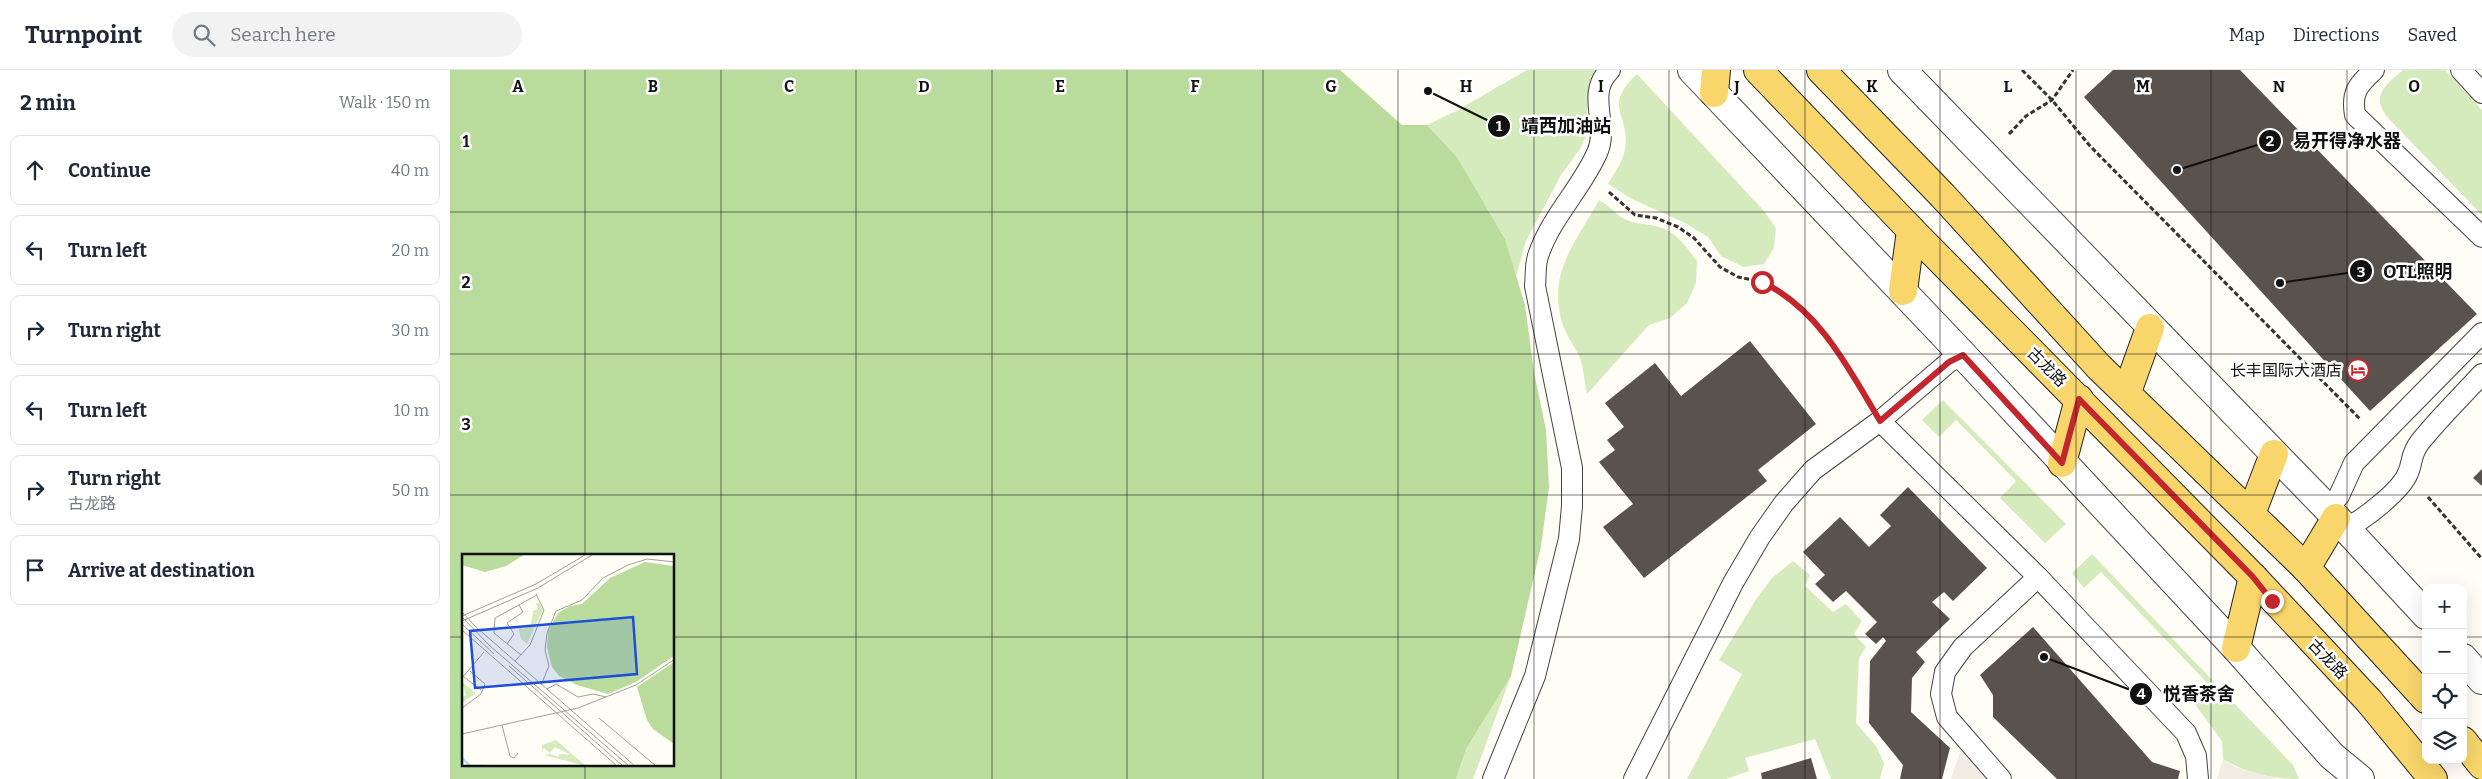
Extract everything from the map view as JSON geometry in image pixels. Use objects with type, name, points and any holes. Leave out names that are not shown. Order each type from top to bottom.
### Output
[{"type":"main road","name":"古龙路","points":[[1758,70],[1910,230],[2253,577],[2272,601],[2369,701],[2432,779]]},
{"type":"main road","points":[[1825,72],[1943,196],[2099,367],[2127,392],[2306,568],[2422,695]]},
{"type":"main road","points":[[1903,291],[1910,230]]},
{"type":"main road","points":[[2127,392],[2150,328]]},
{"type":"main road","points":[[2062,463],[2079,399]]},
{"type":"main road","points":[[2251,514],[2274,454]]},
{"type":"main road","points":[[2306,568],[2336,518]]},
{"type":"main road","points":[[2236,648],[2253,577]]},
{"type":"street","points":[[1692,70],[1715,82],[1903,291],[2236,648],[2332,756],[2360,779]]},
{"type":"street","points":[[1902,70],[2336,518],[2422,612]]},
{"type":"street","points":[[2467,663],[2482,680]]},
{"type":"lane","points":[[1493,779],[1535,676],[1569,539],[1572,468],[1535,286],[1537,257],[1547,235],[1598,152],[1602,128],[1597,107],[1598,91],[1610,70]]},
{"type":"lane","points":[[2374,70],[2360,83],[2352,99],[2355,115],[2482,237]]},
{"type":"lane","points":[[2461,70],[2482,93]]},
{"type":"lane","points":[[2482,333],[2377,437],[2354,463],[2339,496],[2336,518],[2362,520],[2390,496],[2408,474],[2411,458],[2420,442],[2482,374]]},
{"type":"lane","points":[[1634,779],[1733,582],[1760,536],[1784,503],[1813,470],[1880,421],[1949,362],[1963,355]]},
{"type":"lane","points":[[1880,421],[2038,577],[2186,734],[2196,756],[2198,779]]},
{"type":"lane","points":[[2001,779],[1947,717],[1941,694],[1945,672],[1963,647],[2038,577]]},
{"type":"path","points":[[2022,70],[2052,100],[2090,146],[2377,437]]},
{"type":"path","points":[[2002,141],[2026,116],[2052,100],[2073,70]]},
{"type":"path","points":[[1585,173],[1635,215],[1656,218],[1678,227],[1694,238],[1720,267],[1738,277],[1762,282],[1782,292],[1800,308],[1832,343],[1880,421]]},
{"type":"path","points":[[2408,474],[2482,558]]},
{"type":"green space","points":[[450,70],[1340,70],[1402,125],[1427,125],[1457,157],[1505,239],[1525,305],[1534,372],[1546,430],[1549,487],[1541,546],[1511,676],[1466,749],[1456,779],[450,779]]},
{"type":"green space","points":[[1527,70],[1598,70],[1589,87],[1587,111],[1589,129],[1580,149],[1561,175],[1526,241],[1516,277],[1505,239],[1457,157],[1427,125],[1456,111]]},
{"type":"green space","points":[[2403,70],[2445,70],[2482,110],[2482,215],[2387,117],[2382,109],[2380,96],[2382,91]]},
{"type":"green space","points":[[1637,74],[1763,210],[1776,228],[1774,248],[1764,264],[1744,267],[1721,256],[1708,237],[1685,223],[1632,199],[1608,184],[1621,163],[1625,149],[1626,137],[1619,103],[1621,95]]},
{"type":"green space","points":[[1599,200],[1626,220],[1665,229],[1676,237],[1697,261],[1696,283],[1687,303],[1670,318],[1649,325],[1587,394],[1581,360],[1564,328],[1559,309],[1558,292],[1560,276],[1565,261]]},
{"type":"green space","points":[[1943,400],[2066,524],[2045,543],[2000,498],[2016,481],[1956,420],[1939,437],[1922,420]]},
{"type":"green space","points":[[2092,554],[2293,765],[2299,779],[2279,778],[2260,774],[2240,768],[2223,759],[2222,741],[2194,703],[2211,687],[2101,572],[2084,588],[2072,573]]},
{"type":"green space","points":[[1793,561],[1810,575],[1805,586],[1833,612],[1846,604],[1862,621],[1854,634],[1866,647],[1859,658],[1856,723],[1876,746],[1884,763],[1880,779],[1831,779],[1815,739],[1745,758],[1749,771],[1726,779],[1687,779],[1742,674],[1719,660],[1757,598],[1772,578]]},
{"type":"green space","points":[[1511,676],[1473,779],[1456,779],[1466,749]]},
{"type":"shaded area","points":[[1962,746],[1979,765],[1987,779],[1951,779]]},
{"type":"shaded area","points":[[2223,759],[2235,767],[2278,779],[2217,779]]},
{"type":"building","points":[[2113,70],[2240,70],[2477,314],[2370,411],[2084,97]]},
{"type":"building","points":[[1750,341],[1816,424],[1758,470],[1767,481],[1644,578],[1603,527],[1633,504],[1599,462],[1615,450],[1607,440],[1624,427],[1605,403],[1655,363],[1681,396]]},
{"type":"building","points":[[2482,469],[2482,486],[2473,478]]},
{"type":"building","points":[[1908,487],[1987,568],[1953,601],[1944,592],[1932,602],[1950,619],[1916,652],[1925,662],[1912,678],[1911,712],[1950,748],[1942,779],[1900,779],[1903,765],[1869,723],[1870,661],[1886,641],[1883,637],[1876,644],[1865,634],[1877,622],[1846,591],[1833,602],[1815,584],[1825,575],[1803,552],[1840,517],[1869,547],[1891,526],[1880,515]]},
{"type":"building","points":[[2033,627],[2152,762],[2180,771],[2178,779],[2057,779],[1993,717],[1993,695],[1980,675]]},
{"type":"building","points":[[1811,758],[1817,779],[1762,779],[1761,773]]},
{"type":"place","name":"靖西加油站","points":[[1428,91]]},
{"type":"place","name":"易开得净水器","points":[[2177,170]]},
{"type":"place","name":"OTL照明","points":[[2280,283]]},
{"type":"place","name":"长丰国际大酒店","points":[[2358,370]]},
{"type":"place","name":"悦香茶舍","points":[[2044,657]]},
{"type":"route","points":[[1762,282],[1782,292],[1800,308],[1832,343],[1880,421],[1949,362],[1963,355],[2062,463],[2079,399],[2253,577],[2272,601]]}]
